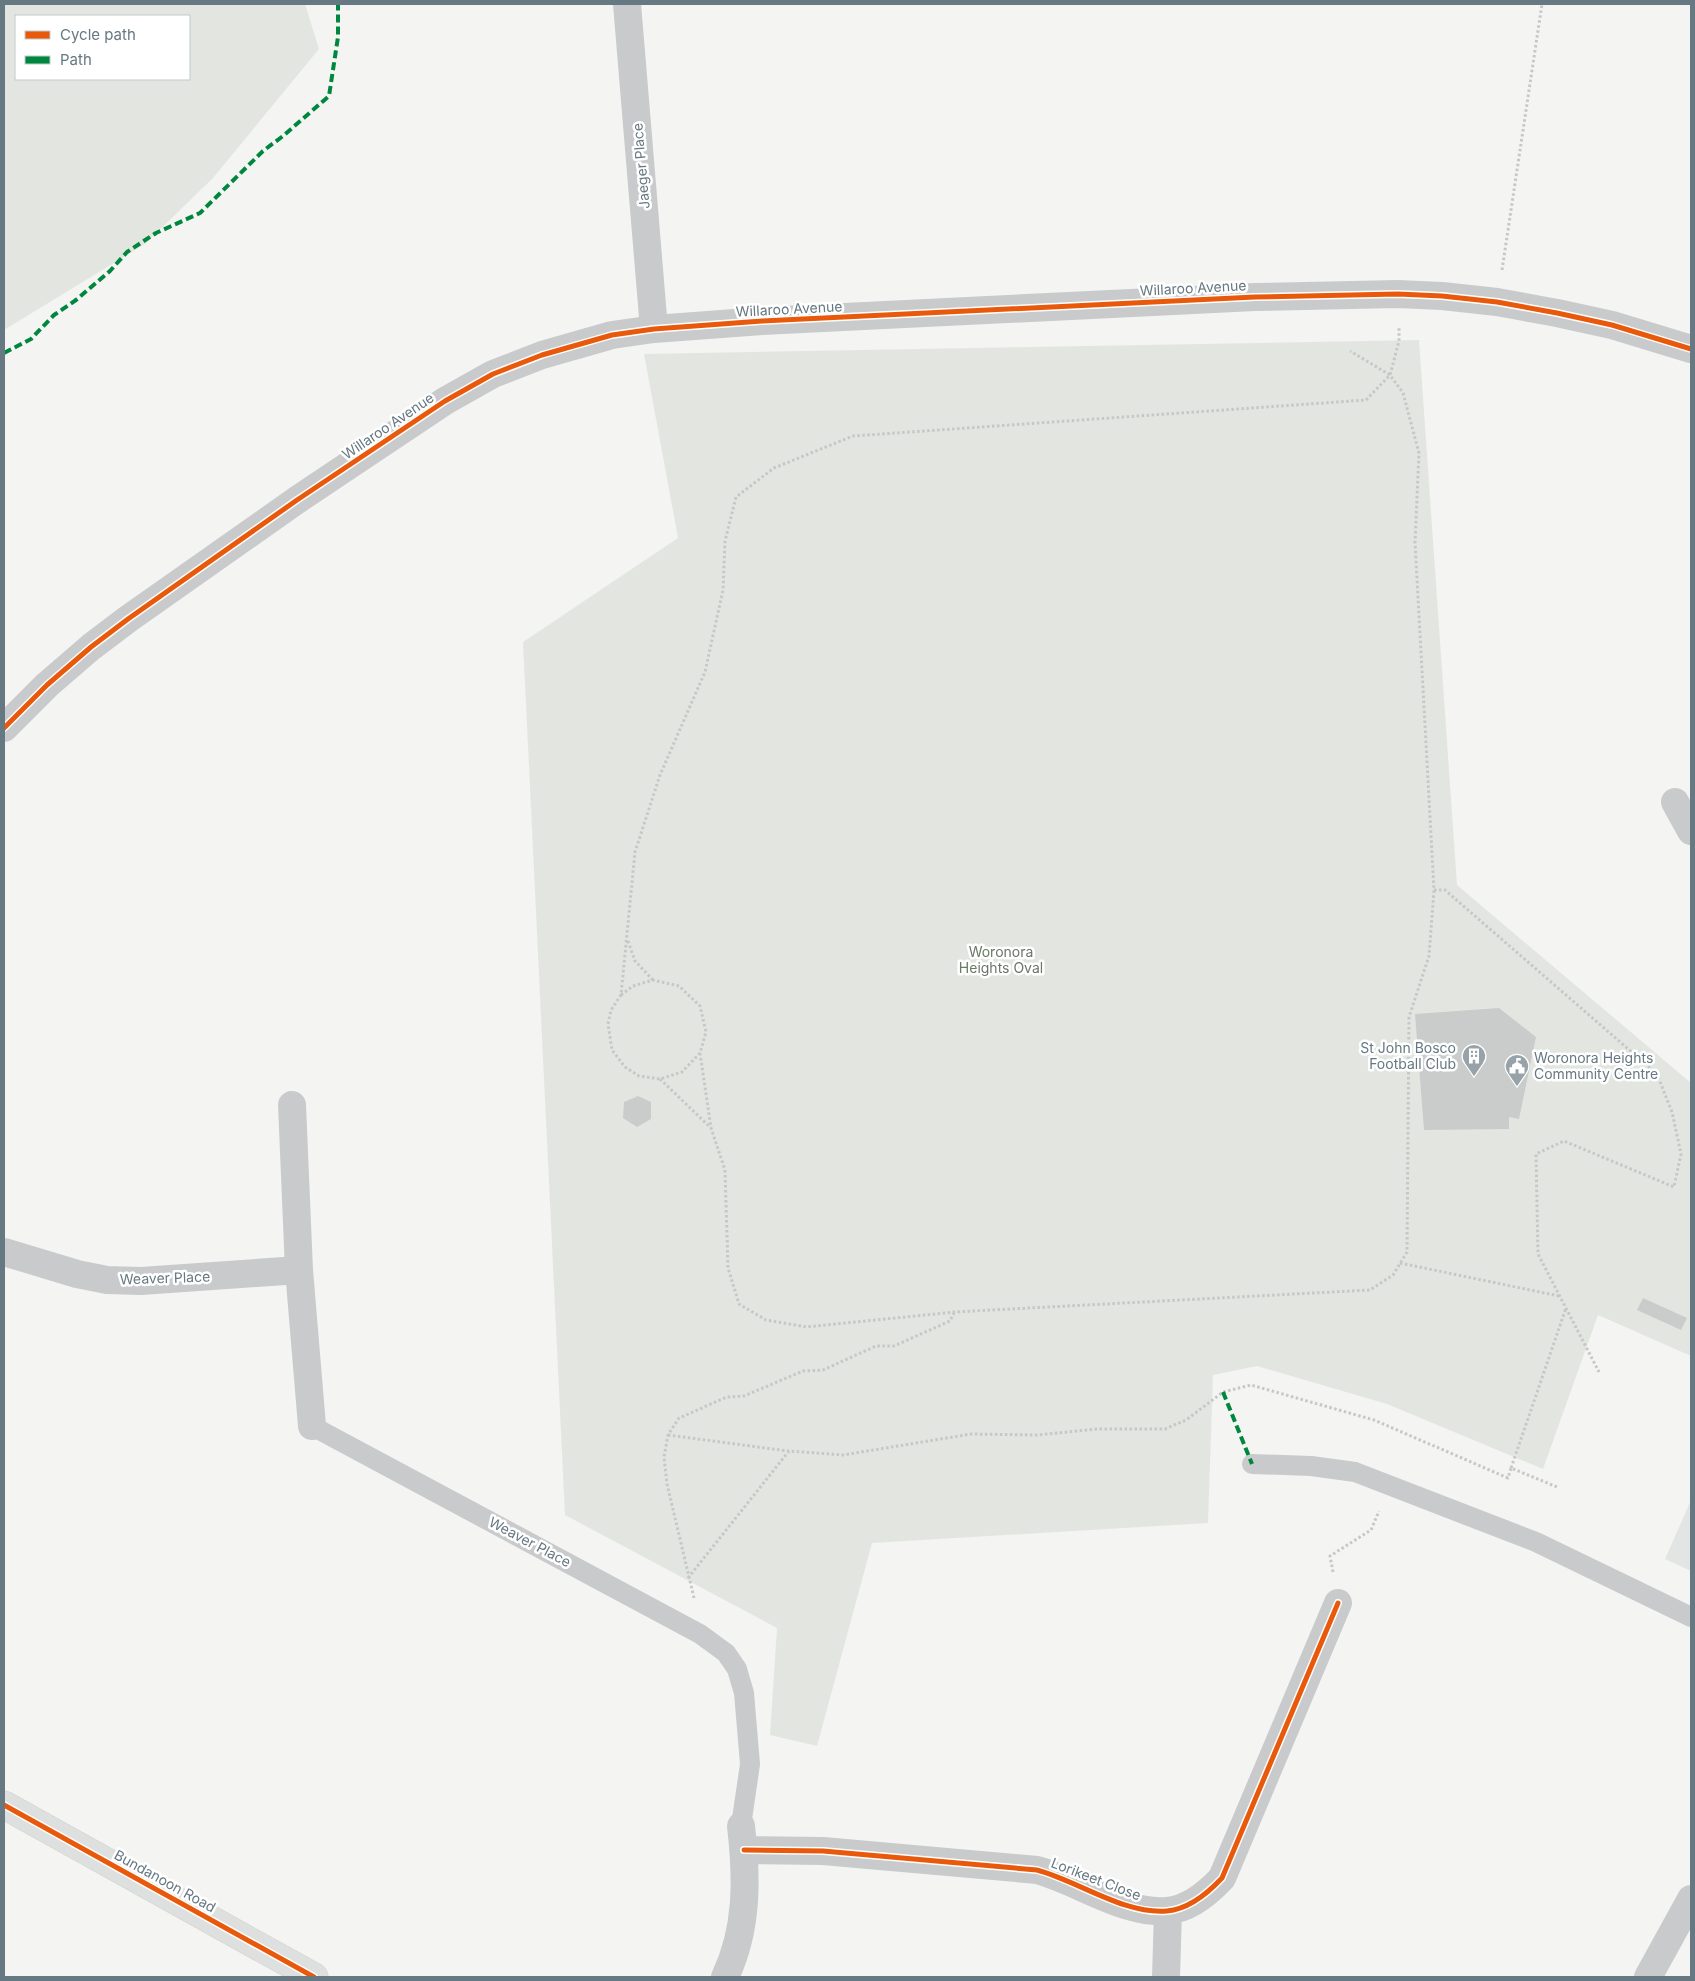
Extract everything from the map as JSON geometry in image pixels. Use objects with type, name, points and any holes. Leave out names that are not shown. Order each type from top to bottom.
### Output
[{"type":"street","name":"Jaeger Place","points":[[628,4],[654,329]]},
{"type":"street","name":"Willaroo Avenue","points":[[4,728],[69,666],[128,619],[297,500],[446,401],[494,374],[542,355],[612,335],[654,329],[762,321],[1215,298],[1398,294],[1442,296],[1497,302],[1612,325],[1691,349]]},
{"type":"street","points":[[1675,802],[1691,831]]},
{"type":"street","name":"Weaver Place","points":[[292,1105],[299,1270],[312,1426]]},
{"type":"street","name":"Weaver Place","points":[[4,1252],[68,1272],[107,1280],[141,1281],[299,1270]]},
{"type":"street","name":"Lorikeet Close","points":[[743,1838],[823,1850],[1037,1870],[1058,1876],[1119,1902],[1139,1908],[1168,1911],[1190,1903],[1207,1893],[1222,1878],[1338,1603]]},
{"type":"street","name":"Bundanoon Road","points":[[4,1805],[314,1977]]},
{"type":"street","points":[[725,1977],[740,1939],[745,1901],[743,1838]]},
{"type":"street","points":[[1648,1977],[1691,1899]]},
{"type":"street","points":[[1166,1977],[1168,1911]]},
{"type":"lane","name":"Weaver Place","points":[[312,1426],[700,1634],[726,1653],[737,1669],[744,1693],[750,1764],[743,1838]]},
{"type":"lane","points":[[1252,1464],[1311,1466],[1355,1472],[1536,1542],[1691,1617]]},
{"type":"path","points":[[1497,302],[1542,4]]},
{"type":"path","points":[[622,995],[634,852],[660,775],[705,672],[723,590],[725,541],[736,498],[774,468],[853,436],[1366,400],[1390,375],[1399,341],[1398,294]]},
{"type":"path","points":[[700,1053],[682,1072],[660,1079],[639,1076],[625,1067],[612,1050],[608,1024],[611,1010],[622,995],[633,986],[653,980],[679,986],[700,1006],[706,1032],[700,1053],[711,1128],[725,1170],[728,1268],[739,1304],[766,1320],[806,1327],[954,1312],[1370,1290],[1393,1275],[1407,1252],[1409,1217],[1409,1017],[1429,956],[1434,890],[1415,542],[1419,453],[1403,394],[1390,375],[1350,351]]},
{"type":"path","points":[[1434,890],[1445,890],[1657,1074],[1672,1112],[1681,1154],[1674,1187],[1564,1141],[1536,1154],[1538,1254],[1599,1372]]},
{"type":"path","points":[[628,938],[635,961],[653,980]]},
{"type":"path","points":[[660,1079],[711,1128]]},
{"type":"path","points":[[1400,1263],[1559,1296]]},
{"type":"path","points":[[668,1436],[789,1452],[843,1455],[971,1434],[1038,1436],[1097,1429],[1165,1429],[1186,1420],[1223,1392],[1250,1386],[1374,1420],[1508,1478],[1566,1308]]},
{"type":"path","points":[[700,1634],[700,1615],[688,1578],[667,1484],[664,1457],[668,1436],[679,1418],[727,1397],[744,1396],[803,1371],[823,1370],[876,1346],[894,1346],[950,1321],[954,1312]]},
{"type":"path","points":[[688,1578],[789,1452]]},
{"type":"path","points":[[1511,1468],[1557,1487]]},
{"type":"path","points":[[1338,1603],[1330,1556],[1370,1530],[1390,1485]]},
{"type":"shaded area","points":[[1691,1500],[1691,1571],[1665,1559]]},
{"type":"green space","points":[[4,4],[305,4],[319,49],[213,178],[145,244],[4,330]]},
{"type":"green space","name":"Woronora Heights Oval","points":[[1419,340],[1457,885],[1691,1083],[1691,1356],[1598,1315],[1543,1469],[1387,1404],[1257,1366],[1213,1375],[1208,1523],[872,1543],[817,1746],[770,1735],[777,1628],[565,1515],[523,642],[678,538],[644,354]]},
{"type":"building","name":"St John Bosco Football Club","points":[[1499,1008],[1536,1037],[1519,1119],[1509,1117],[1509,1129],[1424,1130],[1415,1014]]},
{"type":"building","points":[[638,1096],[651,1102],[651,1119],[637,1127],[623,1118],[624,1102]]},
{"type":"building","points":[[1643,1298],[1687,1318],[1681,1330],[1637,1310]]},
{"type":"marked path","points":[[4,353],[31,339],[54,315],[76,300],[110,271],[127,252],[156,233],[200,213],[263,151],[329,96],[338,37],[338,4]]},
{"type":"marked path","points":[[1223,1392],[1252,1464]]},
{"type":"cycle path","points":[[4,728],[47,685],[91,647],[128,619],[297,500],[445,401],[493,374],[542,355],[612,335],[654,329],[762,321],[1255,297],[1398,294],[1442,296],[1497,302],[1557,313],[1612,325],[1691,349]]},
{"type":"cycle path","points":[[744,1850],[823,1851],[1037,1870],[1135,1908],[1167,1911],[1183,1907],[1204,1895],[1222,1878],[1338,1603]]},
{"type":"cycle path","points":[[4,1805],[314,1977]]},
{"type":"place","name":"St John Bosco Football Club","points":[[1474,1077]]},
{"type":"place","name":"Woronora Heights Community Centre","points":[[1517,1087]]}]
